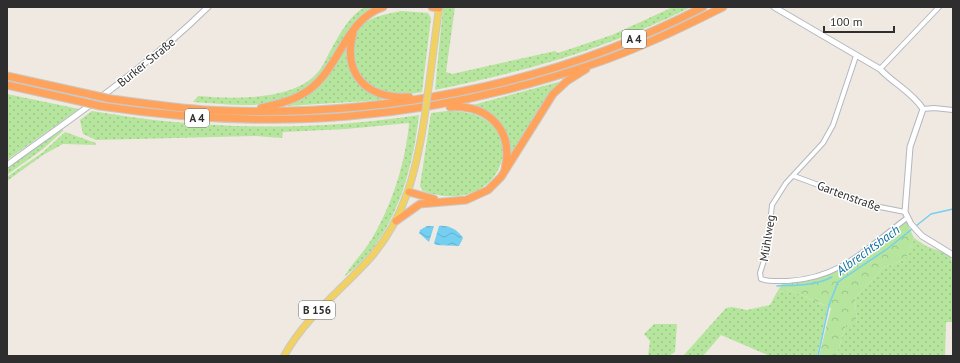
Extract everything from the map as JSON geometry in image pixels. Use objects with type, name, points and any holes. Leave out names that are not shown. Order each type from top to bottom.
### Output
[{"type":"highway","points":[[248,111],[284,103],[311,89],[326,74],[364,17],[383,7]]},
{"type":"highway","name":"A 4","points":[[7,76],[112,99],[204,110],[248,111],[343,108],[437,96],[500,83],[575,60],[640,36],[703,7]]},
{"type":"highway","name":"A 4","points":[[7,85],[100,106],[181,117],[264,120],[344,117],[422,108],[494,93],[543,80],[594,64],[657,39],[723,7]]},
{"type":"highway","points":[[354,30],[350,47],[351,63],[358,77],[369,88],[383,95],[393,97],[437,96]]},
{"type":"highway","points":[[396,221],[420,204],[466,200],[478,196],[493,186],[504,172],[553,94],[567,81],[594,64]]},
{"type":"highway","points":[[422,108],[465,107],[476,109],[490,117],[500,128],[505,142],[507,160],[504,172]]},
{"type":"highway","points":[[409,192],[442,201]]},
{"type":"main road","name":"B 156","points":[[284,356],[291,342],[309,319],[372,256],[396,221],[409,192],[416,165],[424,121],[437,7]]},
{"type":"street","name":"Burker Straße","points":[[7,165],[81,113],[160,51],[208,7]]},
{"type":"street","points":[[774,7],[880,69],[891,80],[912,95],[922,109]]},
{"type":"street","points":[[880,69],[939,7]]},
{"type":"street","name":"Mühlweg","points":[[856,56],[835,118],[826,137],[814,153],[786,183],[772,205],[767,251],[760,274],[761,279],[766,281],[797,280],[838,270],[856,258],[907,218]]},
{"type":"street","points":[[922,109],[934,108],[953,110]]},
{"type":"street","points":[[922,109],[910,147],[904,212],[911,224],[928,241],[953,255]]},
{"type":"street","name":"Gartenstraße","points":[[794,176],[875,206],[904,212]]},
{"type":"green space","points":[[365,7],[373,7],[355,21],[321,73],[306,88],[290,97],[274,103],[256,105],[193,102],[198,96],[228,98],[261,96],[278,93],[293,89],[306,82],[320,69],[348,22]]},
{"type":"green space","points":[[443,7],[455,7],[446,72],[452,74],[555,51],[558,53],[612,35],[673,7],[691,7],[660,22],[598,47],[533,67],[435,90]]},
{"type":"green space","points":[[401,11],[428,13],[431,18],[422,92],[392,95],[383,93],[373,88],[364,81],[354,62],[352,51],[358,30],[366,22],[378,16]]},
{"type":"green space","points":[[348,41],[353,68],[359,83],[372,94],[382,98],[382,100],[287,106],[301,99]]},
{"type":"green space","points":[[578,73],[560,85],[509,163],[506,135],[500,123],[487,112],[473,105],[562,81],[562,78]]},
{"type":"green space","points":[[7,94],[79,109],[7,160]]},
{"type":"green space","points":[[92,111],[174,122],[256,126],[337,124],[419,115],[411,160],[398,204],[388,225],[376,244],[361,262],[344,277],[371,240],[393,195],[402,166],[409,123],[346,129],[283,132],[282,138],[255,136],[96,140],[83,134],[80,120]]},
{"type":"green space","points":[[447,111],[476,115],[494,127],[502,143],[501,162],[492,179],[476,191],[452,196],[423,191],[420,186],[431,113]]},
{"type":"green space","points":[[63,128],[63,131],[43,149],[7,175],[7,169]]},
{"type":"green space","points":[[65,132],[96,143],[96,145],[63,144],[43,155],[7,181],[7,177],[42,153]]},
{"type":"green space","points":[[906,221],[914,238],[906,259],[883,268],[855,298],[857,325],[846,325],[836,356],[819,356],[831,308],[790,290],[777,292],[784,281],[797,280],[837,270]]},
{"type":"green space","points":[[914,238],[926,246],[950,255],[953,266],[953,322],[946,322],[945,356],[836,356],[846,325],[857,325],[855,298],[883,268],[906,259]]},
{"type":"green space","points":[[790,290],[828,307],[817,356],[770,356],[721,335],[703,356],[683,356],[726,308],[732,307],[747,310],[770,305],[777,292]]},
{"type":"green space","points":[[654,324],[677,324],[675,352],[669,356],[648,356],[650,341],[644,334]]},
{"type":"water","points":[[427,226],[434,226],[429,242],[419,233],[420,230]]},
{"type":"water","points":[[439,226],[450,227],[459,233],[463,238],[459,246],[436,245],[434,243]]},
{"type":"waterway","name":"Albrechtsbach","points":[[818,356],[829,305],[838,282],[887,249],[931,214],[953,209]]},
{"type":"waterway","points":[[777,286],[812,284],[832,277]]}]
